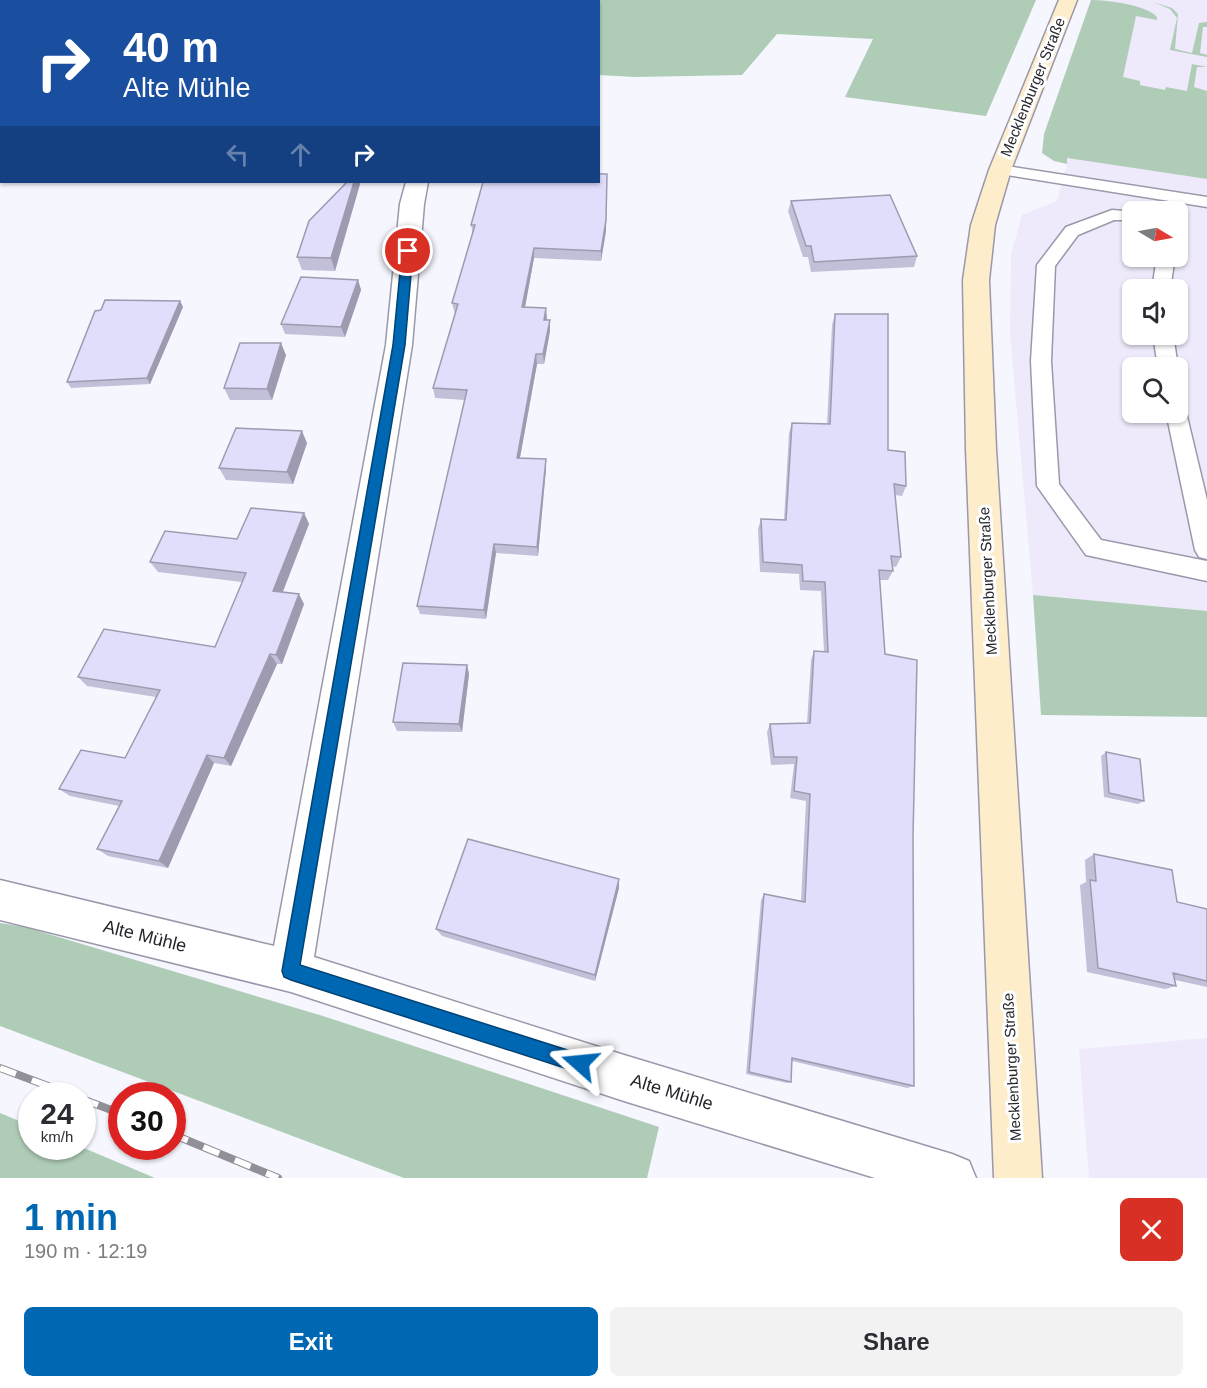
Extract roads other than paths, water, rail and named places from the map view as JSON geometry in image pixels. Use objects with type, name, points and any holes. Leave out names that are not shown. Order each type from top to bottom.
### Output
[{"type":"street","name":"Mecklenburger Straße","points":[[1018,1178],[981,449],[976,280],[983,225],[1000,170],[1068,0]]},
{"type":"street","points":[[291,971],[399,345],[412,204],[417,183]]},
{"type":"street","name":"Alte Mühle","points":[[0,900],[291,971],[635,1081],[952,1178]]},
{"type":"lane","points":[[1000,170],[1158,201]]},
{"type":"lane","points":[[1188,203],[1207,202]]},
{"type":"lane","points":[[1122,216],[1112,216],[1072,231],[1046,265],[1041,361],[1048,486],[1094,548],[1207,571]]},
{"type":"lane","points":[[1178,423],[1207,550]]},
{"type":"railway","points":[[0,1068],[37,1082]]},
{"type":"railway","points":[[96,1104],[108,1109]]},
{"type":"railway","points":[[186,1140],[278,1178]]}]
